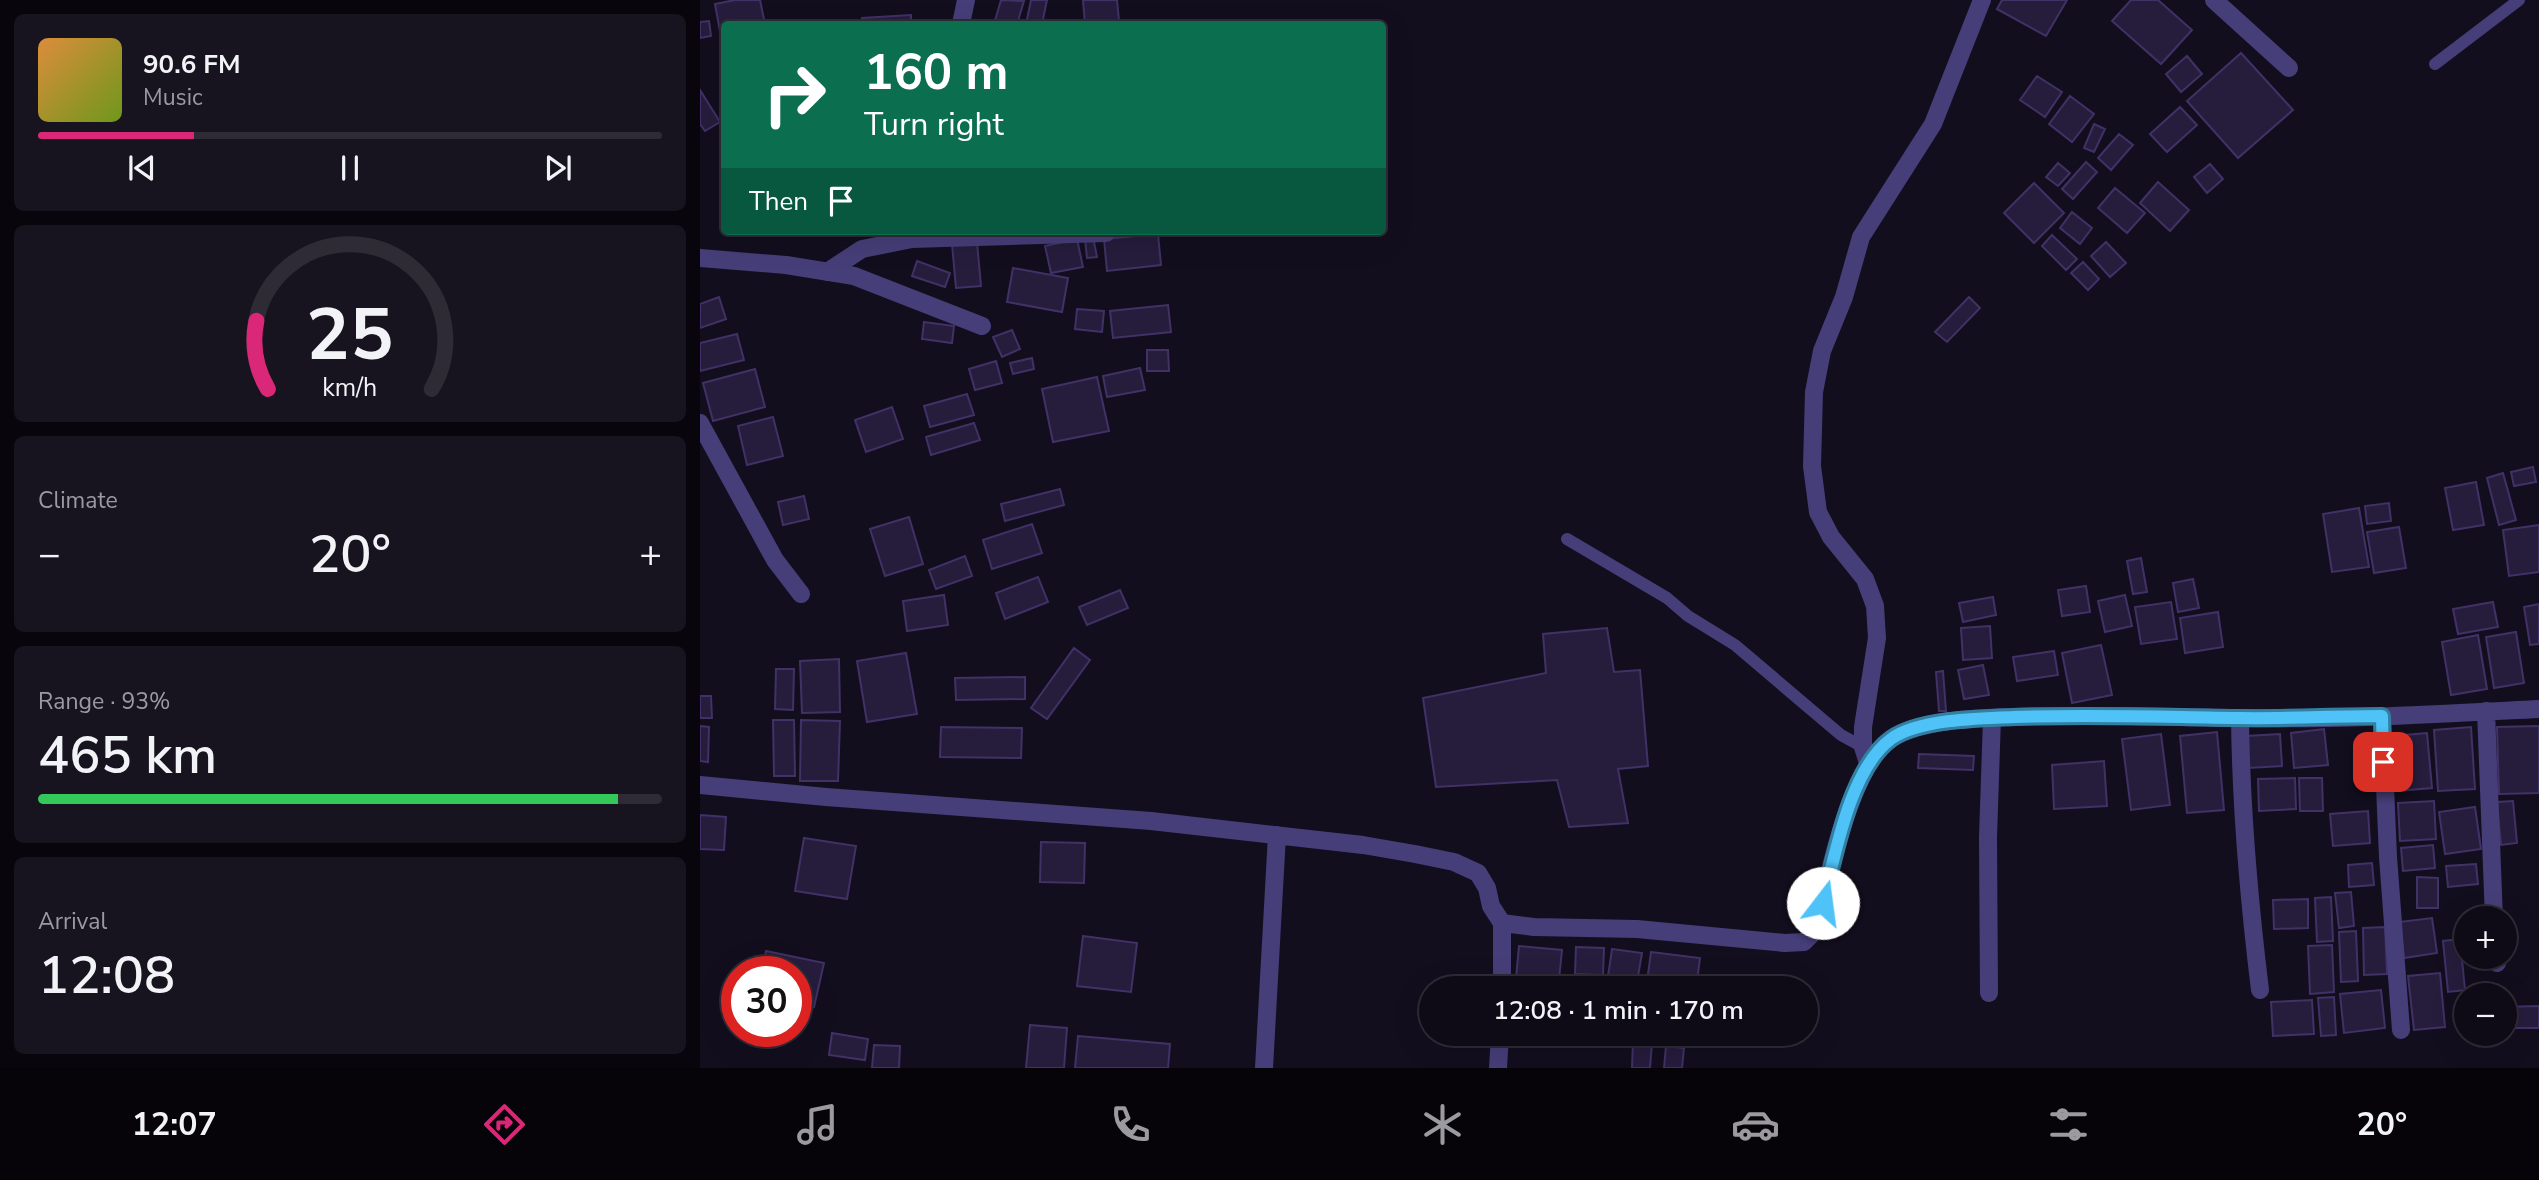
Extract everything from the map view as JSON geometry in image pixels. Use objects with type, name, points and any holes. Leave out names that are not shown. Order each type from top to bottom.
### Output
[{"type":"street","points":[[962,21],[966,0]]},
{"type":"street","points":[[1502,923],[1534,927],[1637,929],[1756,941],[1804,942],[1815,931],[1865,755],[1864,710],[1877,638],[1875,606],[1866,579],[1830,537],[1818,512],[1812,466],[1814,392],[1822,351],[1844,297],[1860,237],[1933,124],[1982,0]]},
{"type":"street","points":[[2214,0],[2288,68]]},
{"type":"street","points":[[827,272],[862,249],[913,235]]},
{"type":"street","points":[[700,258],[786,265],[854,276],[982,326]]},
{"type":"street","points":[[700,424],[775,560],[801,594]]},
{"type":"street","points":[[1865,755],[1892,738],[1914,729],[1954,720],[2126,714],[2240,718],[2382,716],[2539,709]]},
{"type":"street","points":[[2486,711],[2494,906]]},
{"type":"street","points":[[2382,716],[2390,883],[2401,1030]]},
{"type":"street","points":[[1989,993],[1988,836],[1992,787],[1992,718]]},
{"type":"street","points":[[2240,718],[2251,911],[2260,990]]},
{"type":"street","points":[[700,785],[1150,821],[1363,845],[1454,863],[1478,873],[1487,888],[1491,906],[1502,923],[1502,976]]},
{"type":"street","points":[[1265,1068],[1277,835]]},
{"type":"street","points":[[1498,1068],[1499,1046]]},
{"type":"lane","points":[[2435,64],[2519,0]]},
{"type":"lane","points":[[1567,539],[1667,598],[1688,616],[1735,645],[1865,755]]},
{"type":"building","points":[[735,0],[760,0],[764,21],[721,21],[721,37],[715,4]]},
{"type":"building","points":[[1001,0],[1024,1],[1018,21],[995,21]]},
{"type":"building","points":[[1031,0],[1047,0],[1043,21],[1027,21]]},
{"type":"building","points":[[1083,0],[1117,0],[1119,21],[1085,21]]},
{"type":"building","points":[[2002,0],[2067,0],[2046,36],[1997,9]]},
{"type":"building","points":[[2131,0],[2158,0],[2192,30],[2161,64],[2112,21]]},
{"type":"building","points":[[911,15],[911,21],[862,21],[862,18]]},
{"type":"building","points":[[709,21],[711,36],[700,38],[700,22]]},
{"type":"building","points":[[2241,53],[2293,110],[2238,158],[2187,101]]},
{"type":"building","points":[[2187,56],[2202,74],[2181,92],[2166,74]]},
{"type":"building","points":[[2037,76],[2062,92],[2045,117],[2020,100]]},
{"type":"building","points":[[700,90],[720,122],[705,131],[700,124]]},
{"type":"building","points":[[2070,96],[2094,114],[2072,142],[2049,124]]},
{"type":"building","points":[[2180,107],[2197,125],[2167,152],[2150,134]]},
{"type":"building","points":[[2094,124],[2105,129],[2094,152],[2084,148]]},
{"type":"building","points":[[2119,134],[2133,145],[2111,170],[2098,158]]},
{"type":"building","points":[[2086,162],[2097,172],[2073,199],[2062,189]]},
{"type":"building","points":[[2058,163],[2070,173],[2058,186],[2046,177]]},
{"type":"building","points":[[2210,164],[2223,179],[2207,193],[2194,177]]},
{"type":"building","points":[[2158,182],[2189,210],[2170,231],[2140,203]]},
{"type":"building","points":[[2034,183],[2064,213],[2034,243],[2004,213]]},
{"type":"building","points":[[2115,188],[2145,213],[2127,233],[2098,208]]},
{"type":"building","points":[[2072,212],[2092,228],[2080,244],[2060,228]]},
{"type":"building","points":[[1158,235],[1161,265],[1107,271],[1104,239]]},
{"type":"building","points":[[2052,235],[2077,259],[2066,270],[2042,246]]},
{"type":"building","points":[[1093,237],[1097,257],[1087,258],[1085,239]]},
{"type":"building","points":[[1077,239],[1083,267],[1051,273],[1045,246]]},
{"type":"building","points":[[977,242],[981,286],[956,288],[952,244]]},
{"type":"building","points":[[2106,242],[2126,263],[2110,277],[2091,256]]},
{"type":"building","points":[[917,261],[950,273],[945,287],[912,276]]},
{"type":"building","points":[[2083,262],[2099,279],[2088,290],[2071,273]]},
{"type":"building","points":[[1013,268],[1068,278],[1062,312],[1007,302]]},
{"type":"building","points":[[719,297],[726,319],[700,328],[700,304]]},
{"type":"building","points":[[1969,297],[1980,308],[1947,342],[1935,332]]},
{"type":"building","points":[[1168,305],[1171,332],[1113,338],[1110,311]]},
{"type":"building","points":[[1077,309],[1104,311],[1102,332],[1075,329]]},
{"type":"building","points":[[924,322],[954,326],[952,343],[922,339]]},
{"type":"building","points":[[1012,330],[1020,349],[1002,357],[993,337]]},
{"type":"building","points":[[737,334],[744,360],[700,371],[700,343]]},
{"type":"building","points":[[1147,350],[1168,350],[1169,371],[1147,371]]},
{"type":"building","points":[[1032,358],[1034,369],[1013,374],[1010,363]]},
{"type":"building","points":[[996,361],[1002,383],[975,390],[969,369]]},
{"type":"building","points":[[1140,368],[1145,390],[1107,397],[1103,376]]},
{"type":"building","points":[[755,369],[765,407],[713,421],[703,383]]},
{"type":"building","points":[[1097,377],[1109,431],[1053,442],[1042,389]]},
{"type":"building","points":[[967,394],[974,415],[930,427],[924,406]]},
{"type":"building","points":[[892,407],[903,439],[866,452],[855,420]]},
{"type":"building","points":[[773,417],[783,456],[747,465],[738,426]]},
{"type":"building","points":[[974,423],[980,440],[931,455],[926,437]]},
{"type":"building","points":[[2533,467],[2536,482],[2514,486],[2511,472]]},
{"type":"building","points":[[2503,473],[2516,520],[2499,525],[2487,478]]},
{"type":"building","points":[[2476,482],[2484,525],[2453,530],[2445,488]]},
{"type":"building","points":[[1060,489],[1064,505],[1005,521],[1001,504]]},
{"type":"building","points":[[804,496],[809,519],[783,525],[778,502]]},
{"type":"building","points":[[2389,503],[2391,521],[2367,524],[2365,506]]},
{"type":"building","points":[[2359,508],[2369,567],[2332,572],[2323,514]]},
{"type":"building","points":[[909,517],[923,564],[885,576],[870,529]]},
{"type":"building","points":[[1032,524],[1042,553],[992,569],[983,540]]},
{"type":"building","points":[[2539,525],[2539,572],[2509,576],[2503,530]]},
{"type":"building","points":[[2399,527],[2406,568],[2374,573],[2367,532]]},
{"type":"building","points":[[965,556],[972,576],[936,589],[929,570]]},
{"type":"building","points":[[2141,558],[2147,592],[2133,594],[2127,561]]},
{"type":"building","points":[[1038,577],[1048,602],[1005,619],[996,593]]},
{"type":"building","points":[[2193,579],[2199,608],[2178,612],[2173,583]]},
{"type":"building","points":[[2086,586],[2090,612],[2062,616],[2058,590]]},
{"type":"building","points":[[1120,590],[1128,608],[1087,625],[1079,607]]},
{"type":"building","points":[[944,595],[948,625],[907,631],[903,601]]},
{"type":"building","points":[[2125,595],[2132,626],[2105,632],[2098,601]]},
{"type":"building","points":[[1993,597],[1996,615],[1963,622],[1959,603]]},
{"type":"building","points":[[2171,602],[2177,639],[2141,644],[2135,607]]},
{"type":"building","points":[[2493,602],[2498,627],[2458,634],[2453,609]]},
{"type":"building","points":[[2539,604],[2539,644],[2530,645],[2524,607]]},
{"type":"building","points":[[2218,612],[2223,647],[2185,653],[2180,618]]},
{"type":"building","points":[[1990,626],[1992,658],[1963,660],[1961,628]]},
{"type":"building","points":[[1607,628],[1614,672],[1640,670],[1648,766],[1618,769],[1628,823],[1569,827],[1557,780],[1436,787],[1423,698],[1546,673],[1543,634]]},
{"type":"building","points":[[2516,632],[2524,683],[2494,688],[2486,637]]},
{"type":"building","points":[[2478,635],[2487,689],[2451,695],[2442,642]]},
{"type":"building","points":[[2101,645],[2112,695],[2072,703],[2062,653]]},
{"type":"building","points":[[1074,648],[1090,660],[1047,719],[1031,708]]},
{"type":"building","points":[[2054,651],[2058,675],[2017,681],[2013,657]]},
{"type":"building","points":[[906,653],[917,714],[867,722],[857,661]]},
{"type":"building","points":[[839,659],[840,712],[802,713],[800,661]]},
{"type":"building","points":[[1983,665],[1989,695],[1964,699],[1958,670]]},
{"type":"building","points":[[776,669],[794,669],[793,710],[775,709]]},
{"type":"building","points":[[1943,671],[1946,711],[1939,711],[1936,672]]},
{"type":"building","points":[[1025,677],[1025,699],[956,700],[955,678]]},
{"type":"building","points":[[700,696],[711,696],[712,718],[700,718]]},
{"type":"building","points":[[773,720],[794,720],[795,776],[774,776]]},
{"type":"building","points":[[801,720],[840,721],[838,781],[800,781]]},
{"type":"building","points":[[700,726],[709,727],[708,762],[700,761]]},
{"type":"building","points":[[2539,726],[2539,793],[2499,794],[2497,727]]},
{"type":"building","points":[[941,727],[1022,728],[1021,758],[940,757]]},
{"type":"building","points":[[2471,727],[2475,789],[2438,791],[2434,730]]},
{"type":"building","points":[[2324,729],[2328,765],[2294,768],[2291,733]]},
{"type":"building","points":[[2217,732],[2224,810],[2187,813],[2180,736]]},
{"type":"building","points":[[2427,733],[2432,788],[2397,791],[2393,736]]},
{"type":"building","points":[[2161,734],[2170,805],[2131,810],[2122,739]]},
{"type":"building","points":[[2280,734],[2282,766],[2248,768],[2246,736]]},
{"type":"building","points":[[1919,754],[1974,756],[1973,770],[1918,768]]},
{"type":"building","points":[[2104,761],[2107,806],[2054,809],[2052,765]]},
{"type":"building","points":[[2295,778],[2296,809],[2259,811],[2258,779]]},
{"type":"building","points":[[2299,778],[2322,778],[2323,811],[2300,811]]},
{"type":"building","points":[[2434,801],[2436,839],[2400,841],[2398,803]]},
{"type":"building","points":[[2513,801],[2517,843],[2501,845],[2497,802]]},
{"type":"building","points":[[2475,807],[2481,849],[2445,854],[2439,812]]},
{"type":"building","points":[[2368,811],[2370,843],[2333,846],[2330,814]]},
{"type":"building","points":[[700,815],[726,817],[724,850],[700,849]]},
{"type":"building","points":[[804,838],[856,846],[847,899],[795,891]]},
{"type":"building","points":[[1041,842],[1085,843],[1084,883],[1040,882]]},
{"type":"building","points":[[2433,845],[2435,868],[2403,871],[2401,848]]},
{"type":"building","points":[[2372,863],[2374,885],[2349,887],[2348,865]]},
{"type":"building","points":[[2476,864],[2478,884],[2448,887],[2446,866]]},
{"type":"building","points":[[2417,877],[2438,878],[2438,908],[2417,908]]},
{"type":"building","points":[[2351,892],[2354,926],[2339,928],[2335,893]]},
{"type":"building","points":[[2331,897],[2333,941],[2317,942],[2315,898]]},
{"type":"building","points":[[2308,899],[2308,928],[2274,929],[2273,900]]},
{"type":"building","points":[[2432,918],[2437,953],[2404,958],[2399,922]]},
{"type":"building","points":[[2385,927],[2387,974],[2364,975],[2363,928]]},
{"type":"building","points":[[2356,931],[2358,981],[2341,982],[2339,932]]},
{"type":"building","points":[[1083,936],[1137,943],[1131,992],[1077,986]]},
{"type":"building","points":[[2454,940],[2454,969],[2463,969],[2464,983],[2454,983],[2454,991],[2448,992],[2443,941]]},
{"type":"building","points":[[2332,945],[2334,992],[2310,994],[2308,946]]},
{"type":"building","points":[[1519,946],[1562,950],[1559,976],[1516,976]]},
{"type":"building","points":[[1576,947],[1604,948],[1603,975],[1575,974]]},
{"type":"building","points":[[1612,949],[1642,953],[1638,976],[1608,976]]},
{"type":"building","points":[[766,951],[790,956],[765,956]]},
{"type":"building","points":[[1651,952],[1700,958],[1698,976],[1648,976]]},
{"type":"building","points":[[812,961],[824,963],[812,1007]]},
{"type":"building","points":[[2440,973],[2445,1027],[2414,1030],[2408,976]]},
{"type":"building","points":[[2381,990],[2385,1028],[2344,1033],[2340,994]]},
{"type":"building","points":[[2334,997],[2336,1035],[2321,1036],[2318,998]]},
{"type":"building","points":[[2312,1000],[2314,1034],[2273,1036],[2271,1002]]},
{"type":"building","points":[[2539,1006],[2539,1028],[2517,1028],[2517,1007]]},
{"type":"building","points":[[1030,1025],[1067,1028],[1064,1068],[1026,1068]]},
{"type":"building","points":[[832,1033],[868,1039],[865,1060],[829,1055]]},
{"type":"building","points":[[1078,1036],[1170,1044],[1168,1068],[1075,1068]]},
{"type":"building","points":[[874,1045],[900,1046],[899,1068],[872,1068]]},
{"type":"building","points":[[1633,1046],[1652,1046],[1650,1068],[1632,1068]]},
{"type":"building","points":[[1666,1046],[1684,1048],[1682,1068],[1664,1068]]},
{"type":"route","points":[[1823,903],[1855,791],[1868,763],[1892,738],[1914,729],[1954,720],[2067,715],[2240,718],[2382,716],[2383,762]]}]
